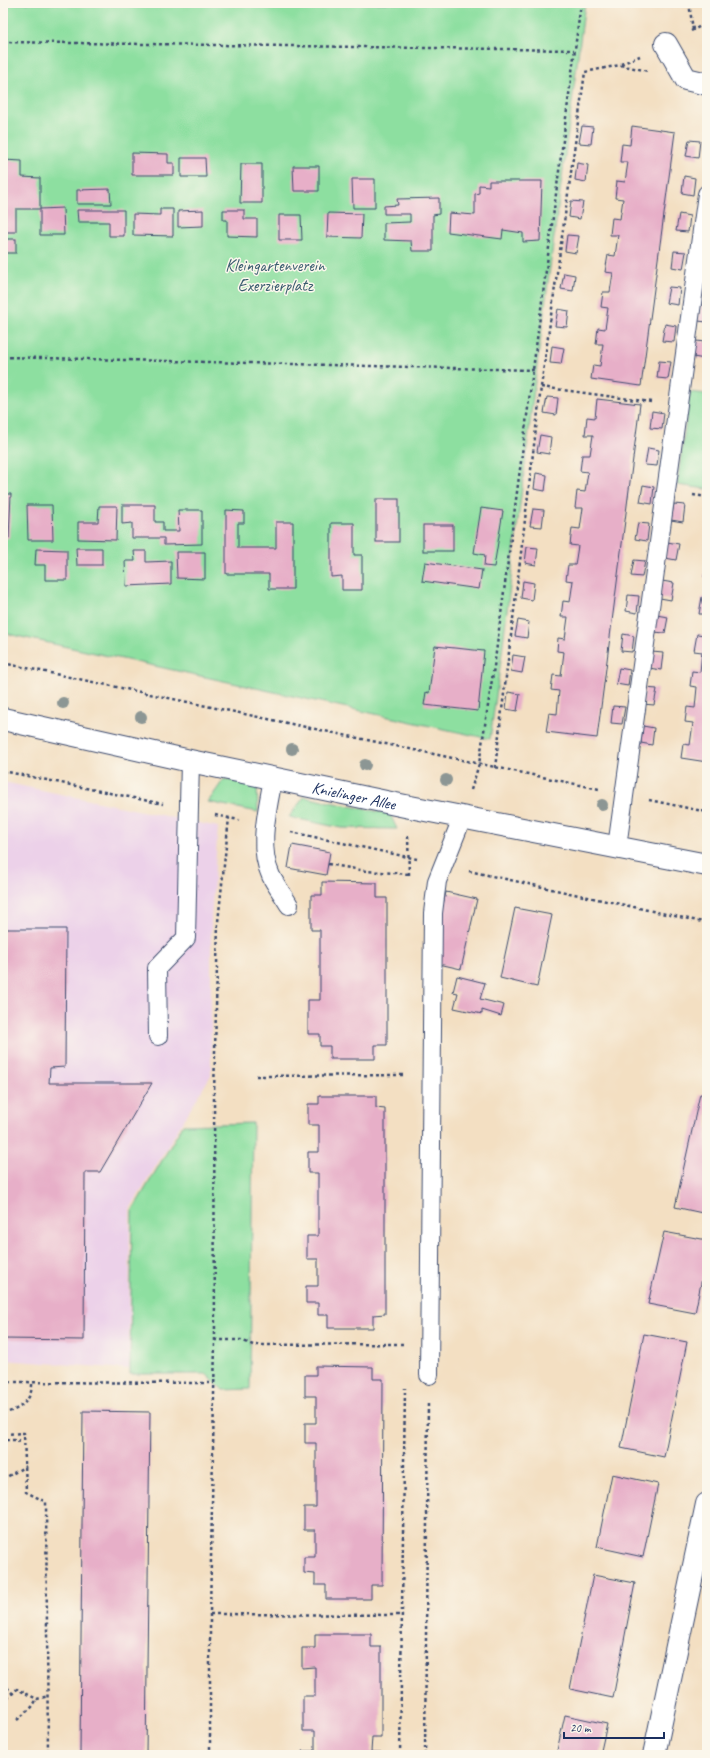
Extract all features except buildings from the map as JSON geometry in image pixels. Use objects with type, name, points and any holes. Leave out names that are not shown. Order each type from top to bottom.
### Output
[{"type":"street","points":[[666,44],[686,79],[707,84]]},
{"type":"street","name":"Knielinger Allee","points":[[3,719],[190,761],[707,865]]},
{"type":"street","points":[[654,1755],[707,1504]]},
{"type":"lane","points":[[617,847],[707,194]]},
{"type":"lane","points":[[158,1036],[158,968],[186,938],[190,761]]},
{"type":"lane","points":[[273,778],[265,826],[265,853],[271,876],[290,905]]},
{"type":"lane","points":[[429,1375],[432,913],[437,881],[463,816]]},
{"type":"path","points":[[463,816],[479,764],[496,660],[581,3]]},
{"type":"path","points":[[689,3],[693,30]]},
{"type":"path","points":[[3,42],[574,50]]},
{"type":"path","points":[[495,768],[541,388],[585,72],[620,64],[686,79]]},
{"type":"path","points":[[3,357],[534,370]]},
{"type":"path","points":[[541,388],[677,405]]},
{"type":"path","points":[[3,663],[707,812]]},
{"type":"path","points":[[3,771],[229,818],[707,923]]},
{"type":"path","points":[[210,1755],[210,1614],[215,1340],[214,1096],[218,922],[229,818]]},
{"type":"path","points":[[328,864],[366,871],[409,874]]},
{"type":"path","points":[[256,1076],[408,1075]]},
{"type":"path","points":[[215,1340],[241,1340],[253,1345],[406,1344]]},
{"type":"path","points":[[425,1755],[429,1375]]},
{"type":"path","points":[[3,1382],[214,1383]]},
{"type":"path","points":[[3,1413],[13,1412],[21,1407],[31,1392],[32,1382]]},
{"type":"path","points":[[3,1418],[4,1440],[25,1441],[25,1433],[4,1434]]},
{"type":"path","points":[[4,1434],[24,1433],[26,1492],[46,1502],[48,1755]]},
{"type":"path","points":[[4,1434],[4,1440],[18,1440],[19,1443]]},
{"type":"path","points":[[3,1479],[26,1466]]},
{"type":"path","points":[[210,1614],[403,1615]]},
{"type":"path","points":[[3,1683],[13,1694]]},
{"type":"path","points":[[3,1703],[17,1689],[37,1699],[48,1696]]},
{"type":"path","points":[[17,1720],[32,1707],[37,1699]]},
{"type":"shaded area","points":[[3,782],[218,827],[211,919],[211,1075],[130,1209],[129,1369],[3,1360]]},
{"type":"green space","name":"Kleingartenverein Exerzierplatz","points":[[3,3],[585,3],[490,739],[3,633]]},
{"type":"green space","points":[[690,392],[707,394],[707,489],[677,485]]},
{"type":"green space","points":[[224,779],[257,786],[258,812],[208,802]]},
{"type":"green space","points":[[304,797],[390,814],[397,829],[341,828],[289,817]]},
{"type":"green space","points":[[253,1123],[250,1389],[223,1390],[206,1374],[130,1374],[132,1211],[183,1125]]}]
